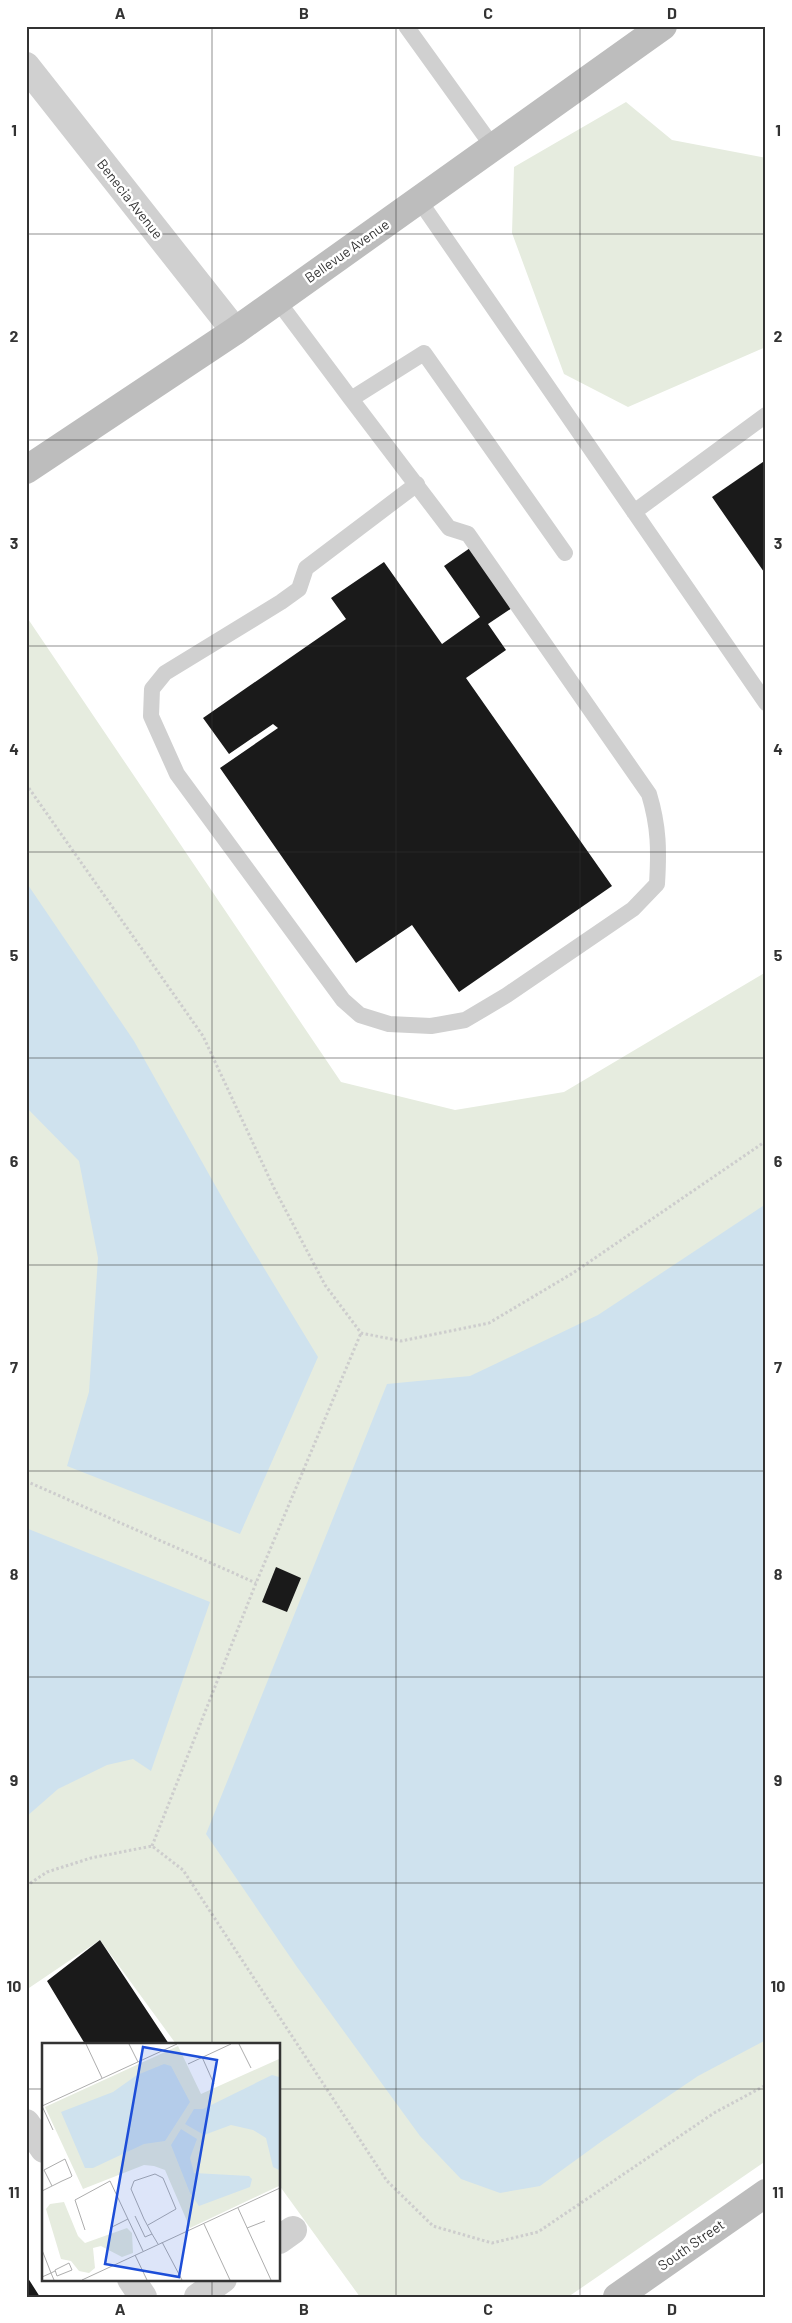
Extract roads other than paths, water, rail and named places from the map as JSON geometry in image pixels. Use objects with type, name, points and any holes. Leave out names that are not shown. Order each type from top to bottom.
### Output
[{"type":"street","name":"Bellevue Avenue","points":[[26,470],[235,331],[663,26]]},
{"type":"street","name":"Benecia Avenue","points":[[26,66],[235,331]]},
{"type":"street","points":[[26,2123],[42,2146]]},
{"type":"street","name":"South Street","points":[[617,2297],[766,2193]]},
{"type":"street","points":[[132,2280],[143,2297]]},
{"type":"street","points":[[198,2297],[222,2280]]},
{"type":"lane","points":[[406,26],[493,148]]},
{"type":"lane","points":[[419,200],[766,703]]},
{"type":"lane","points":[[277,300],[417,484],[449,528],[468,534],[649,794],[656,819],[660,848],[657,884],[633,909],[507,995],[465,1020],[431,1026],[390,1024],[360,1015],[343,1000],[177,774],[151,716],[150,702],[152,689],[165,673],[299,589],[306,568],[417,484]]},
{"type":"lane","points":[[351,399],[424,353],[565,553]]},
{"type":"lane","points":[[634,512],[766,415]]},
{"type":"water","points":[[26,882],[134,1041],[233,1217],[318,1357],[240,1534],[67,1466],[89,1392],[98,1258],[79,1161],[26,1107]]},
{"type":"water","points":[[766,1204],[766,2040],[698,2076],[602,2141],[540,2186],[500,2193],[461,2179],[420,2136],[297,1967],[206,1834],[387,1384],[470,1376],[598,1315]]},
{"type":"water","points":[[26,1528],[210,1602],[151,1771],[133,1759],[107,1765],[58,1789],[26,1817]]}]
